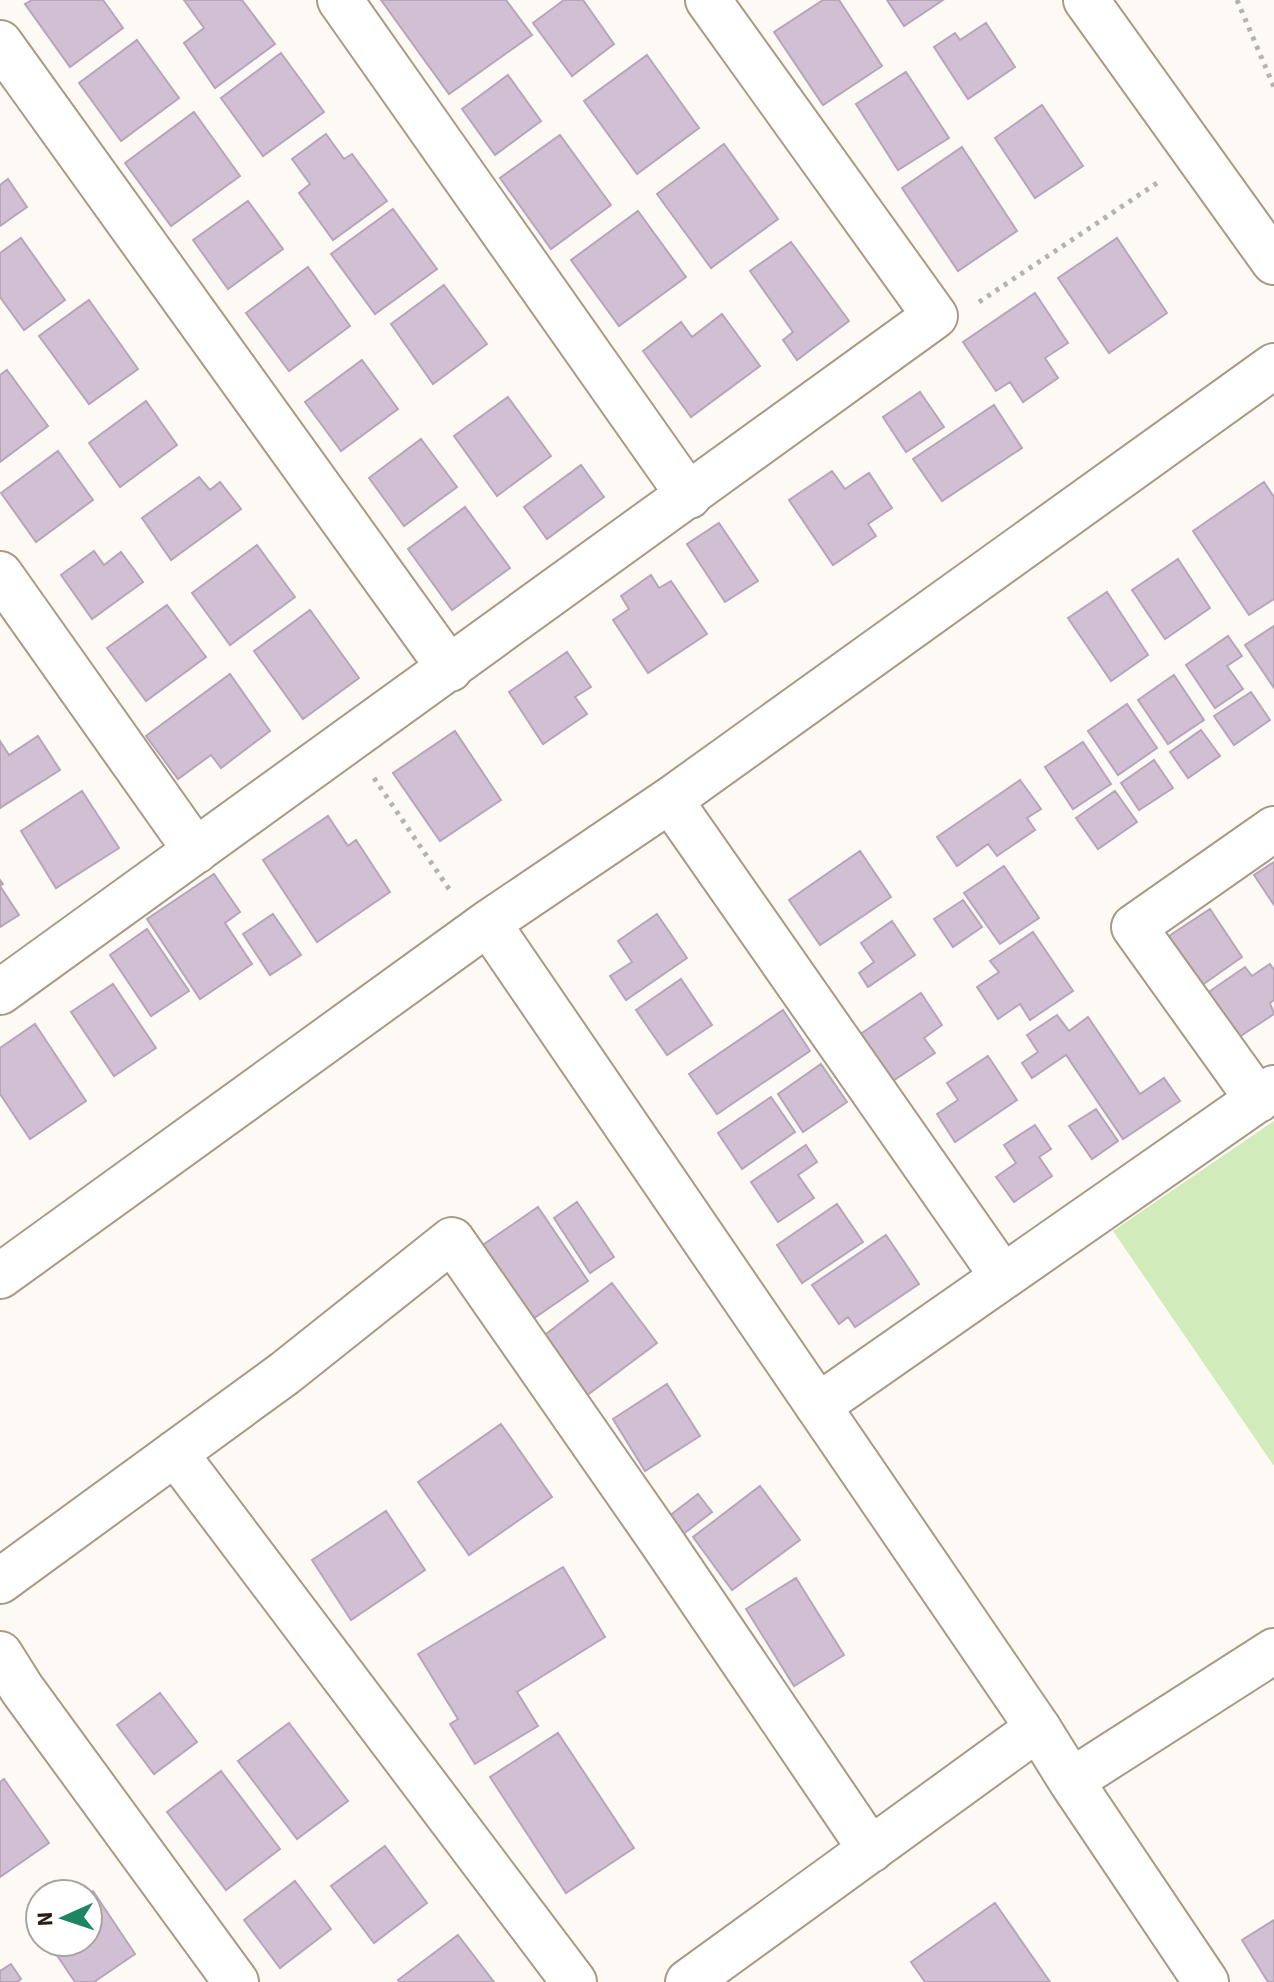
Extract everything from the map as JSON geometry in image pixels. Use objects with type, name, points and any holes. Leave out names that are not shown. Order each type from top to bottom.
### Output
[{"type":"street","points":[[340,0],[689,496]]},
{"type":"street","points":[[0,992],[935,316],[708,0]]},
{"type":"street","points":[[1086,0],[1274,262]]},
{"type":"street","points":[[0,43],[450,669]]},
{"type":"street","points":[[0,1276],[488,923],[670,800],[1274,366]]},
{"type":"street","points":[[0,574],[196,851]]},
{"type":"street","points":[[670,800],[1003,1277]]},
{"type":"street","points":[[818,1406],[1266,1094],[1134,927],[1274,829]]},
{"type":"street","points":[[488,923],[1038,1728],[1206,1982]]},
{"type":"street","points":[[0,1581],[285,1373],[452,1240],[871,1850]]},
{"type":"street","points":[[175,1453],[574,1982]]},
{"type":"street","points":[[0,1654],[22,1689],[236,1982]]},
{"type":"street","points":[[1071,1781],[1269,1664]]},
{"type":"street","points":[[688,1982],[1038,1728]]},
{"type":"path","points":[[1237,0],[1274,87]]},
{"type":"path","points":[[935,316],[967,310],[1165,178]]},
{"type":"path","points":[[349,741],[449,889]]},
{"type":"green space","points":[[1274,1121],[1274,1466],[1113,1231]]},
{"type":"building","points":[[32,0],[103,0],[123,28],[70,67],[25,4]]},
{"type":"building","points":[[184,0],[242,0],[275,44],[215,88],[184,43],[204,28]]},
{"type":"building","points":[[381,0],[506,0],[532,35],[449,94]]},
{"type":"building","points":[[564,0],[583,0],[614,44],[572,76],[533,23]]},
{"type":"building","points":[[823,0],[839,0],[882,66],[823,105],[774,32]]},
{"type":"building","points":[[887,0],[943,0],[904,26]]},
{"type":"building","points":[[986,23],[1015,67],[968,99],[934,47],[955,33],[960,40]]},
{"type":"building","points":[[137,40],[179,98],[121,141],[79,83]]},
{"type":"building","points":[[281,53],[324,112],[263,156],[221,98]]},
{"type":"building","points":[[647,55],[699,128],[637,174],[584,101]]},
{"type":"building","points":[[906,72],[949,138],[898,170],[856,104]]},
{"type":"building","points":[[508,75],[541,121],[495,155],[462,109]]},
{"type":"building","points":[[1042,105],[1083,166],[1035,198],[995,138]]},
{"type":"building","points":[[194,112],[240,176],[171,226],[125,163]]},
{"type":"building","points":[[326,134],[344,159],[352,154],[387,201],[333,240],[299,193],[310,184],[292,159]]},
{"type":"building","points":[[560,135],[611,205],[551,249],[500,178]]},
{"type":"building","points":[[724,144],[778,219],[711,268],[657,194]]},
{"type":"building","points":[[962,147],[1017,231],[958,271],[902,188]]},
{"type":"building","points":[[8,179],[27,207],[0,226],[0,185]]},
{"type":"building","points":[[248,201],[283,249],[228,289],[193,240]]},
{"type":"building","points":[[393,209],[437,269],[375,314],[331,254]]},
{"type":"building","points":[[638,211],[686,277],[619,326],[571,260]]},
{"type":"building","points":[[21,238],[65,300],[24,330],[0,297],[0,253]]},
{"type":"building","points":[[1117,238],[1167,313],[1109,353],[1058,278]]},
{"type":"building","points":[[791,242],[849,321],[797,360],[783,340],[793,332],[750,271]]},
{"type":"building","points":[[308,267],[350,326],[289,371],[246,313]]},
{"type":"building","points":[[444,285],[487,344],[433,384],[391,324]]},
{"type":"building","points":[[1035,293],[1068,343],[1045,358],[1058,378],[1023,402],[1010,382],[996,391],[963,342]]},
{"type":"building","points":[[89,300],[138,369],[89,404],[39,336]]},
{"type":"building","points":[[722,314],[760,366],[691,417],[643,351],[681,322],[692,337]]},
{"type":"building","points":[[362,360],[398,409],[341,451],[305,402]]},
{"type":"building","points":[[7,370],[48,426],[0,462],[0,375]]},
{"type":"building","points":[[920,392],[944,427],[906,452],[883,417]]},
{"type":"building","points":[[508,397],[551,456],[497,496],[454,436]]},
{"type":"building","points":[[146,401],[177,445],[120,487],[89,443]]},
{"type":"building","points":[[994,405],[1022,448],[942,501],[913,459]]},
{"type":"building","points":[[421,439],[457,487],[404,526],[369,478]]},
{"type":"building","points":[[58,451],[93,500],[36,542],[1,493]]},
{"type":"building","points":[[581,465],[604,497],[547,539],[524,507]]},
{"type":"building","points":[[832,471],[845,489],[869,473],[892,508],[868,524],[876,536],[833,565],[789,500]]},
{"type":"building","points":[[199,477],[210,490],[220,482],[241,509],[171,560],[142,518]]},
{"type":"building","points":[[1264,482],[1274,497],[1274,599],[1249,615],[1193,531]]},
{"type":"building","points":[[465,507],[510,568],[452,610],[408,549]]},
{"type":"building","points":[[719,523],[758,581],[725,602],[687,544]]},
{"type":"building","points":[[257,545],[295,597],[230,645],[192,593]]},
{"type":"building","points":[[94,551],[104,565],[121,552],[143,582],[92,619],[61,575]]},
{"type":"building","points":[[1178,559],[1210,608],[1165,639],[1132,590]]},
{"type":"building","points":[[651,575],[659,588],[671,581],[707,634],[648,673],[613,620],[629,609],[621,596]]},
{"type":"building","points":[[1107,592],[1148,655],[1111,681],[1068,618]]},
{"type":"building","points":[[167,605],[206,657],[146,701],[107,648]]},
{"type":"building","points":[[310,610],[359,678],[303,719],[254,651]]},
{"type":"building","points":[[1274,626],[1274,688],[1245,645]]},
{"type":"building","points":[[1228,636],[1242,656],[1227,666],[1243,689],[1215,708],[1186,665]]},
{"type":"building","points":[[567,652],[591,687],[575,697],[587,714],[543,744],[509,692]]},
{"type":"building","points":[[230,674],[270,731],[221,768],[211,755],[178,779],[146,736]]},
{"type":"building","points":[[1174,675],[1204,720],[1168,744],[1138,700]]},
{"type":"building","points":[[1251,692],[1270,720],[1234,745],[1214,716]]},
{"type":"building","points":[[1127,704],[1157,748],[1118,775],[1088,731]]},
{"type":"building","points":[[1201,730],[1220,756],[1188,778],[1170,752]]},
{"type":"building","points":[[455,731],[501,800],[440,841],[393,773]]},
{"type":"building","points":[[38,736],[60,770],[0,808],[0,741],[9,755]]},
{"type":"building","points":[[1083,742],[1111,784],[1073,809],[1045,767]]},
{"type":"building","points":[[1154,760],[1173,788],[1139,810],[1121,783]]},
{"type":"building","points":[[1020,780],[1041,809],[1027,818],[1035,830],[997,856],[988,844],[957,866],[937,837]]},
{"type":"building","points":[[82,791],[119,848],[56,888],[21,831]]},
{"type":"building","points":[[1115,791],[1137,822],[1098,849],[1076,818]]},
{"type":"building","points":[[328,816],[348,846],[356,840],[390,892],[317,942],[263,860]]},
{"type":"building","points":[[860,851],[891,897],[820,945],[789,900]]},
{"type":"building","points":[[1274,862],[1274,905],[1254,875]]},
{"type":"building","points":[[1004,866],[1039,918],[1000,944],[964,893]]},
{"type":"building","points":[[214,874],[240,912],[225,923],[252,964],[200,999],[147,919]]},
{"type":"building","points":[[0,886],[19,915],[0,927]]},
{"type":"building","points":[[963,900],[982,927],[953,947],[934,919]]},
{"type":"building","points":[[1210,909],[1242,957],[1202,985],[1169,936]]},
{"type":"building","points":[[273,914],[301,955],[270,975],[243,934]]},
{"type":"building","points":[[657,914],[687,958],[626,1000],[610,976],[632,962],[618,941]]},
{"type":"building","points":[[892,921],[915,955],[868,987],[859,973],[874,962],[861,943]]},
{"type":"building","points":[[147,929],[189,991],[151,1016],[110,955]]},
{"type":"building","points":[[1033,932],[1073,991],[1030,1020],[1020,1004],[998,1019],[977,987],[999,972],[990,961]]},
{"type":"building","points":[[1270,964],[1274,970],[1274,1000],[1270,1003],[1274,1014],[1233,1041],[1203,996],[1245,967],[1252,976]]},
{"type":"building","points":[[681,979],[712,1025],[667,1055],[636,1010]]},
{"type":"building","points":[[113,984],[156,1048],[114,1076],[71,1012]]},
{"type":"building","points":[[921,993],[942,1025],[924,1038],[935,1053],[891,1082],[859,1035]]},
{"type":"building","points":[[783,1010],[810,1051],[717,1114],[689,1074]]},
{"type":"building","points":[[1057,1015],[1069,1031],[1088,1017],[1140,1094],[1164,1078],[1180,1101],[1123,1139],[1066,1055],[1032,1078],[1022,1063],[1038,1052],[1027,1035]]},
{"type":"building","points":[[35,1024],[86,1101],[30,1139],[0,1094],[0,1048]]},
{"type":"building","points":[[988,1056],[1017,1100],[955,1142],[937,1114],[958,1100],[947,1083]]},
{"type":"building","points":[[821,1064],[847,1102],[803,1132],[778,1094]]},
{"type":"building","points":[[771,1097],[795,1132],[742,1169],[718,1133]]},
{"type":"building","points":[[1096,1109],[1118,1141],[1092,1159],[1069,1126]]},
{"type":"building","points":[[1035,1125],[1051,1149],[1039,1157],[1052,1176],[1014,1202],[996,1177],[1016,1163],[1004,1145]]},
{"type":"building","points":[[806,1145],[817,1162],[798,1175],[814,1198],[778,1222],[751,1182]]},
{"type":"building","points":[[577,1202],[614,1257],[590,1273],[554,1218]]},
{"type":"building","points":[[837,1204],[863,1242],[802,1283],[777,1245]]},
{"type":"building","points":[[538,1207],[588,1281],[527,1323],[477,1249]]},
{"type":"building","points":[[886,1235],[919,1284],[855,1327],[848,1317],[839,1324],[812,1285]]},
{"type":"building","points":[[612,1283],[657,1343],[586,1396],[541,1338]]},
{"type":"building","points":[[667,1384],[700,1436],[645,1471],[613,1419]]},
{"type":"building","points":[[501,1424],[552,1497],[469,1555],[418,1482]]},
{"type":"building","points":[[760,1486],[800,1540],[732,1590],[693,1537]]},
{"type":"building","points":[[698,1494],[712,1512],[682,1535],[668,1517]]},
{"type":"building","points":[[386,1511],[425,1570],[351,1620],[312,1560]]},
{"type":"building","points":[[563,1567],[605,1637],[517,1692],[538,1726],[475,1764],[450,1724],[458,1719],[418,1654]]},
{"type":"building","points":[[796,1578],[844,1655],[794,1686],[746,1609]]},
{"type":"building","points":[[160,1693],[197,1742],[154,1774],[117,1725]]},
{"type":"building","points":[[289,1723],[348,1801],[297,1839],[238,1761]]},
{"type":"building","points":[[558,1733],[634,1848],[566,1893],[490,1777]]},
{"type":"building","points":[[221,1771],[280,1849],[226,1890],[167,1812]]},
{"type":"building","points":[[4,1779],[49,1843],[0,1877],[0,1782]]},
{"type":"building","points":[[385,1846],[427,1903],[374,1943],[331,1886]]},
{"type":"building","points":[[295,1881],[331,1929],[280,1968],[244,1920]]},
{"type":"building","points":[[995,1903],[1050,1982],[925,1982],[911,1962]]},
{"type":"building","points":[[104,1908],[135,1954],[94,1982],[75,1982],[59,1958],[104,1958]]},
{"type":"building","points":[[1274,1920],[1274,1982],[1268,1982],[1242,1940]]},
{"type":"building","points":[[458,1935],[494,1982],[399,1982],[398,1980]]},
{"type":"building","points":[[11,1964],[21,1979],[17,1982],[0,1982],[0,1971]]}]
